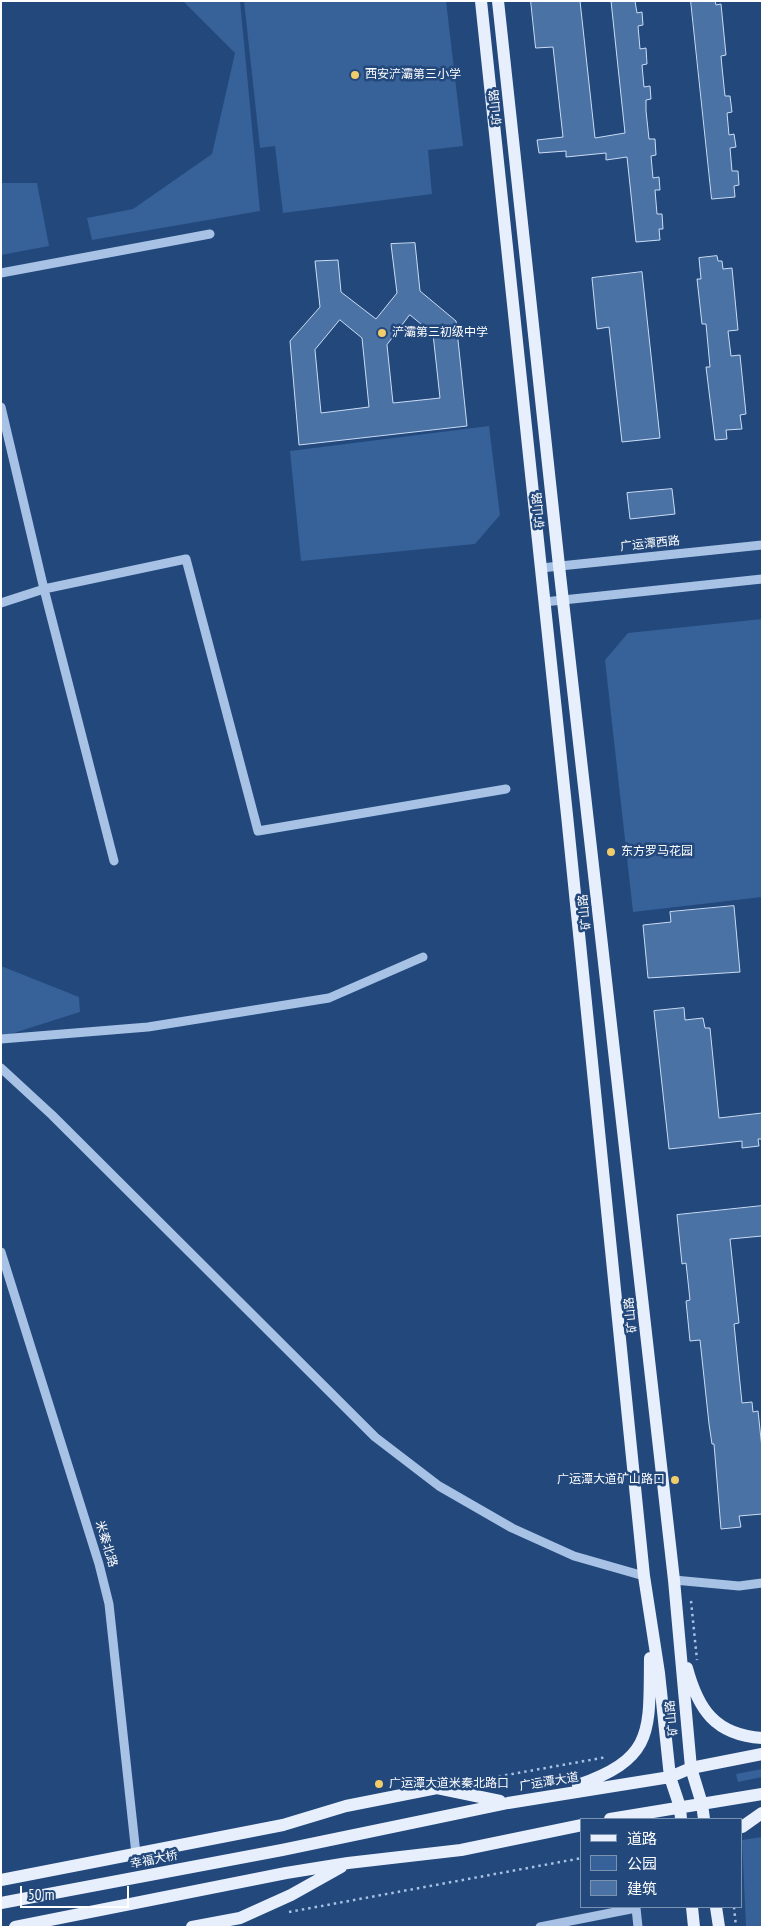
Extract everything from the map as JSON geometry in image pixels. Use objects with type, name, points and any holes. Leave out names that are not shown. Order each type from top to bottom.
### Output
[{"type":"main road","name":"矿山路","points":[[481,1],[568,814],[644,1576],[650,1628],[659,1673],[670,1777],[680,1813]]},
{"type":"main road","name":"矿山路","points":[[498,1],[559,566],[674,1580],[680,1636],[682,1688],[691,1768],[702,1804],[704,1818]]},
{"type":"main road","points":[[548,1796],[617,1769],[629,1760],[640,1747],[647,1725],[650,1628]]},
{"type":"main road","points":[[680,1636],[693,1690],[704,1710],[720,1726],[730,1731],[762,1738]]},
{"type":"main road","name":"广运潭大道","points":[[282,1850],[508,1802],[670,1777],[691,1768],[762,1754]]},
{"type":"main road","points":[[1,1880],[283,1825],[346,1806],[437,1788],[508,1802]]},
{"type":"main road","points":[[622,1818],[680,1813],[702,1804],[762,1794]]},
{"type":"main road","points":[[743,1826],[762,1813]]},
{"type":"main road","points":[[15,1927],[286,1873],[348,1863],[461,1850],[579,1826]]},
{"type":"main road","name":"幸福大桥","points":[[1,1903],[282,1850]]},
{"type":"main road","points":[[192,1927],[240,1918],[291,1895],[348,1863]]},
{"type":"main road","points":[[716,1908],[720,1927]]},
{"type":"main road","points":[[720,1927],[721,1908]]},
{"type":"street","points":[[1,273],[210,234]]},
{"type":"street","points":[[1,407],[44,589],[114,861]]},
{"type":"street","name":"广运潭西路","points":[[541,568],[762,545]]},
{"type":"street","points":[[1,603],[44,589],[186,559],[258,831],[506,789]]},
{"type":"street","points":[[544,602],[762,580]]},
{"type":"street","points":[[1,1039],[148,1027],[329,998],[423,957]]},
{"type":"street","points":[[1,1068],[52,1115],[375,1437],[439,1486],[512,1528],[574,1556],[644,1576]]},
{"type":"street","name":"米秦北路","points":[[1,1252],[96,1554],[109,1604],[136,1854]]},
{"type":"street","points":[[674,1580],[739,1586],[762,1583]]},
{"type":"street","points":[[540,1927],[636,1908],[638,1927]]},
{"type":"path","points":[[466,1782],[604,1756],[629,1760]]},
{"type":"path","points":[[285,1912],[580,1858]]},
{"type":"path","points":[[734,1908],[736,1927]]},
{"type":"green space","points":[[183,1],[240,1],[260,211],[92,240],[87,218],[133,209],[212,154],[235,53]]},
{"type":"green space","name":"西安浐灞第三小学","points":[[244,1],[446,1],[463,146],[428,150],[432,194],[283,213],[275,146],[260,148]]},
{"type":"green space","points":[[1,183],[37,183],[49,246],[1,255]]},
{"type":"green space","points":[[489,426],[500,515],[475,544],[301,561],[290,451]]},
{"type":"green space","points":[[762,619],[762,897],[633,912],[605,660],[628,633]]},
{"type":"green space","points":[[1,966],[79,997],[80,1012],[1,1037]]},
{"type":"green space","points":[[762,1769],[762,1777],[738,1782],[736,1774]]},
{"type":"green space","points":[[762,1837],[762,1927],[746,1927],[743,1840]]},
{"type":"building","points":[[531,1],[580,1],[595,138],[625,133],[611,1],[635,1],[637,13],[642,12],[643,25],[638,26],[640,49],[646,48],[647,64],[642,65],[644,87],[650,86],[651,99],[646,100],[646,111],[649,139],[655,139],[656,155],[651,156],[653,178],[659,177],[660,190],[655,190],[657,214],[662,214],[663,229],[659,229],[660,240],[636,242],[627,157],[606,160],[606,153],[566,157],[566,151],[539,153],[537,140],[563,137],[553,47],[536,48]]},
{"type":"building","points":[[691,1],[715,1],[716,5],[721,4],[726,55],[721,56],[722,67],[725,96],[730,96],[732,112],[727,113],[729,135],[734,134],[736,147],[730,148],[732,171],[738,171],[739,185],[734,186],[735,197],[712,199]]},
{"type":"building","points":[[415,243],[420,291],[456,321],[467,426],[299,445],[290,341],[320,307],[315,261],[338,260],[341,292],[376,319],[397,293],[391,244]],"holes":[[[410,315],[433,334],[440,398],[393,403],[387,345]],[[340,320],[362,338],[369,407],[321,413],[315,350]]]},
{"type":"building","points":[[717,256],[718,261],[722,261],[723,269],[732,268],[738,330],[728,331],[731,356],[740,355],[746,414],[740,415],[742,429],[726,430],[727,439],[715,440],[706,367],[710,367],[706,324],[702,324],[697,279],[701,279],[699,258]]},
{"type":"building","points":[[642,272],[660,438],[622,442],[609,327],[597,329],[592,278]]},
{"type":"building","points":[[672,489],[675,514],[630,519],[627,493]]},
{"type":"building","points":[[734,906],[740,972],[648,978],[643,925],[671,922],[670,912]]},
{"type":"building","points":[[684,1008],[685,1020],[703,1018],[705,1028],[710,1028],[719,1118],[762,1113],[762,1139],[758,1139],[759,1146],[742,1148],[742,1141],[669,1149],[654,1011]]},
{"type":"building","points":[[762,1206],[762,1236],[730,1239],[739,1323],[734,1324],[742,1403],[752,1402],[753,1412],[758,1411],[762,1448],[762,1514],[739,1516],[741,1527],[721,1529],[714,1444],[712,1444],[709,1424],[700,1340],[690,1341],[686,1301],[690,1300],[686,1263],[682,1264],[677,1215]]},
{"type":"place","name":"西安浐灞第三小学","points":[[355,75]]},
{"type":"place","name":"浐灞第三初级中学","points":[[382,333]]},
{"type":"place","name":"东方罗马花园","points":[[611,852]]},
{"type":"place","name":"广运潭大道矿山路口","points":[[675,1480]]},
{"type":"place","name":"广运潭大道米秦北路口","points":[[379,1784]]}]
